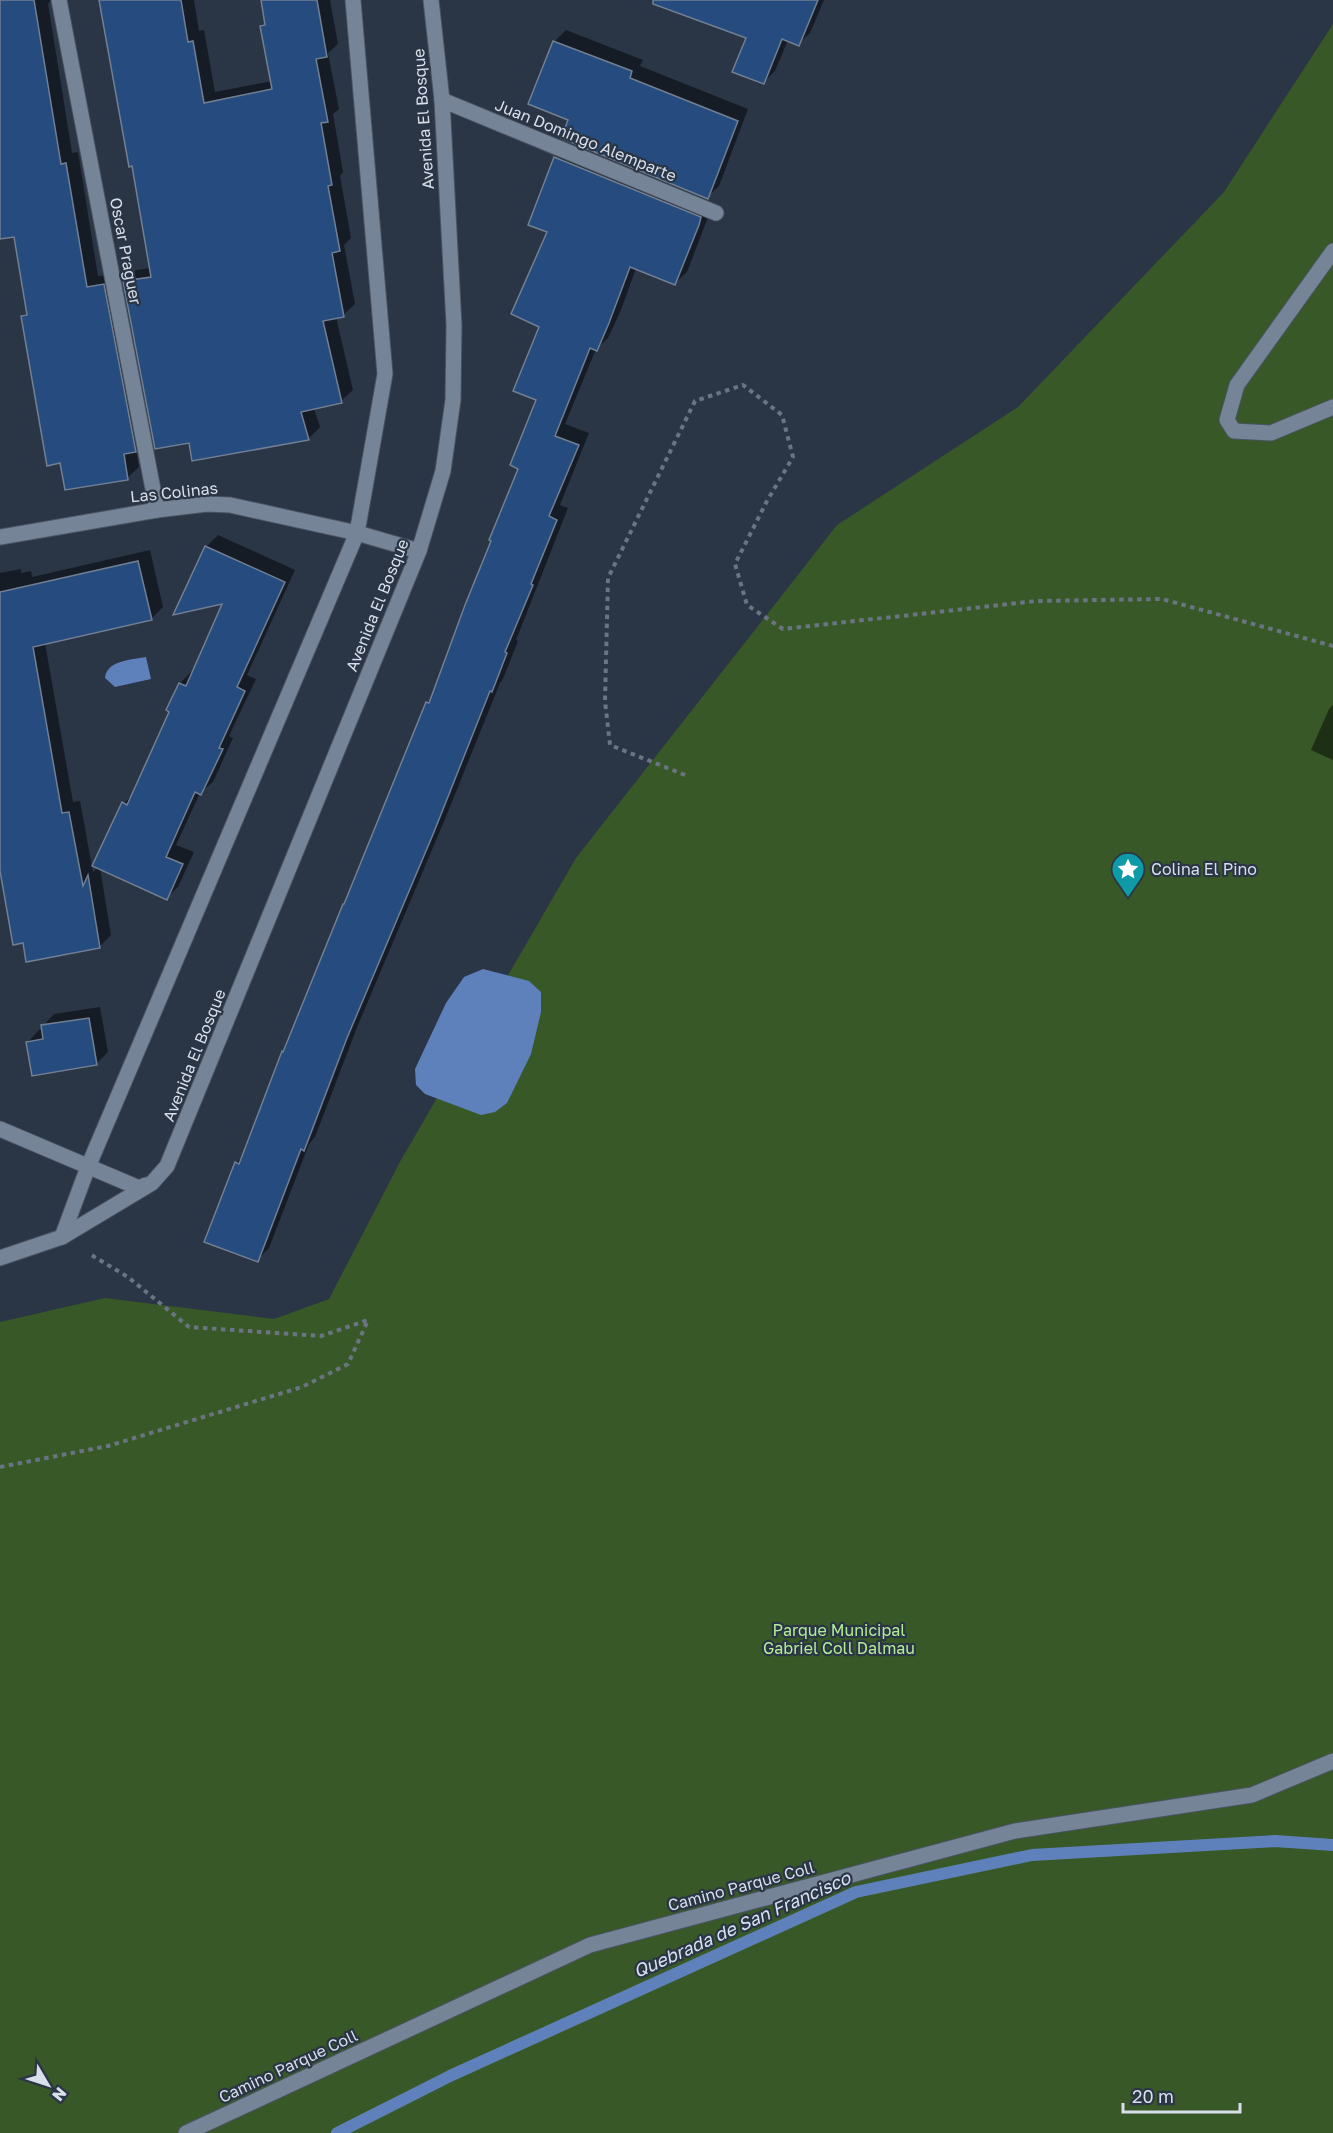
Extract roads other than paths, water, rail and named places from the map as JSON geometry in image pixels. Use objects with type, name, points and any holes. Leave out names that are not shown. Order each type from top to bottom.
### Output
[{"type":"street","name":"Oscar Praguer","points":[[59,0],[157,510]]},
{"type":"street","points":[[62,1237],[88,1167],[357,533],[385,374],[353,0]]},
{"type":"street","name":"Avenida El Bosque","points":[[0,1258],[62,1237],[152,1183],[168,1166],[419,551],[443,471],[453,400],[454,325],[442,100],[431,0]]},
{"type":"street","name":"Juan Domingo Alemparte","points":[[442,100],[716,213]]},
{"type":"street","points":[[1333,251],[1237,385],[1227,420],[1234,431],[1271,434],[1333,407]]},
{"type":"street","name":"Las Colinas","points":[[0,537],[157,510],[207,504],[230,504],[357,533],[419,551]]},
{"type":"street","points":[[0,1129],[139,1188],[152,1183]]},
{"type":"street","name":"Camino Parque Coll","points":[[186,2133],[590,1946],[1015,1832],[1252,1795],[1333,1761]]},
{"type":"water","points":[[146,657],[151,679],[115,687],[105,678],[107,672],[115,664]]},
{"type":"water","points":[[483,969],[529,981],[541,992],[541,1012],[531,1054],[507,1103],[495,1112],[481,1115],[425,1094],[416,1085],[415,1069],[446,1003],[464,977]]},
{"type":"waterway","name":"Quebrada de San Francisco","points":[[337,2133],[452,2075],[856,1892],[1032,1855],[1275,1841],[1333,1845]]},
{"type":"place","name":"Colina El Pino","points":[[1128,898]]},
{"type":"park label","name":"Parque Municipal Gabriel Coll Dalmau","points":[[839,1639]]}]
